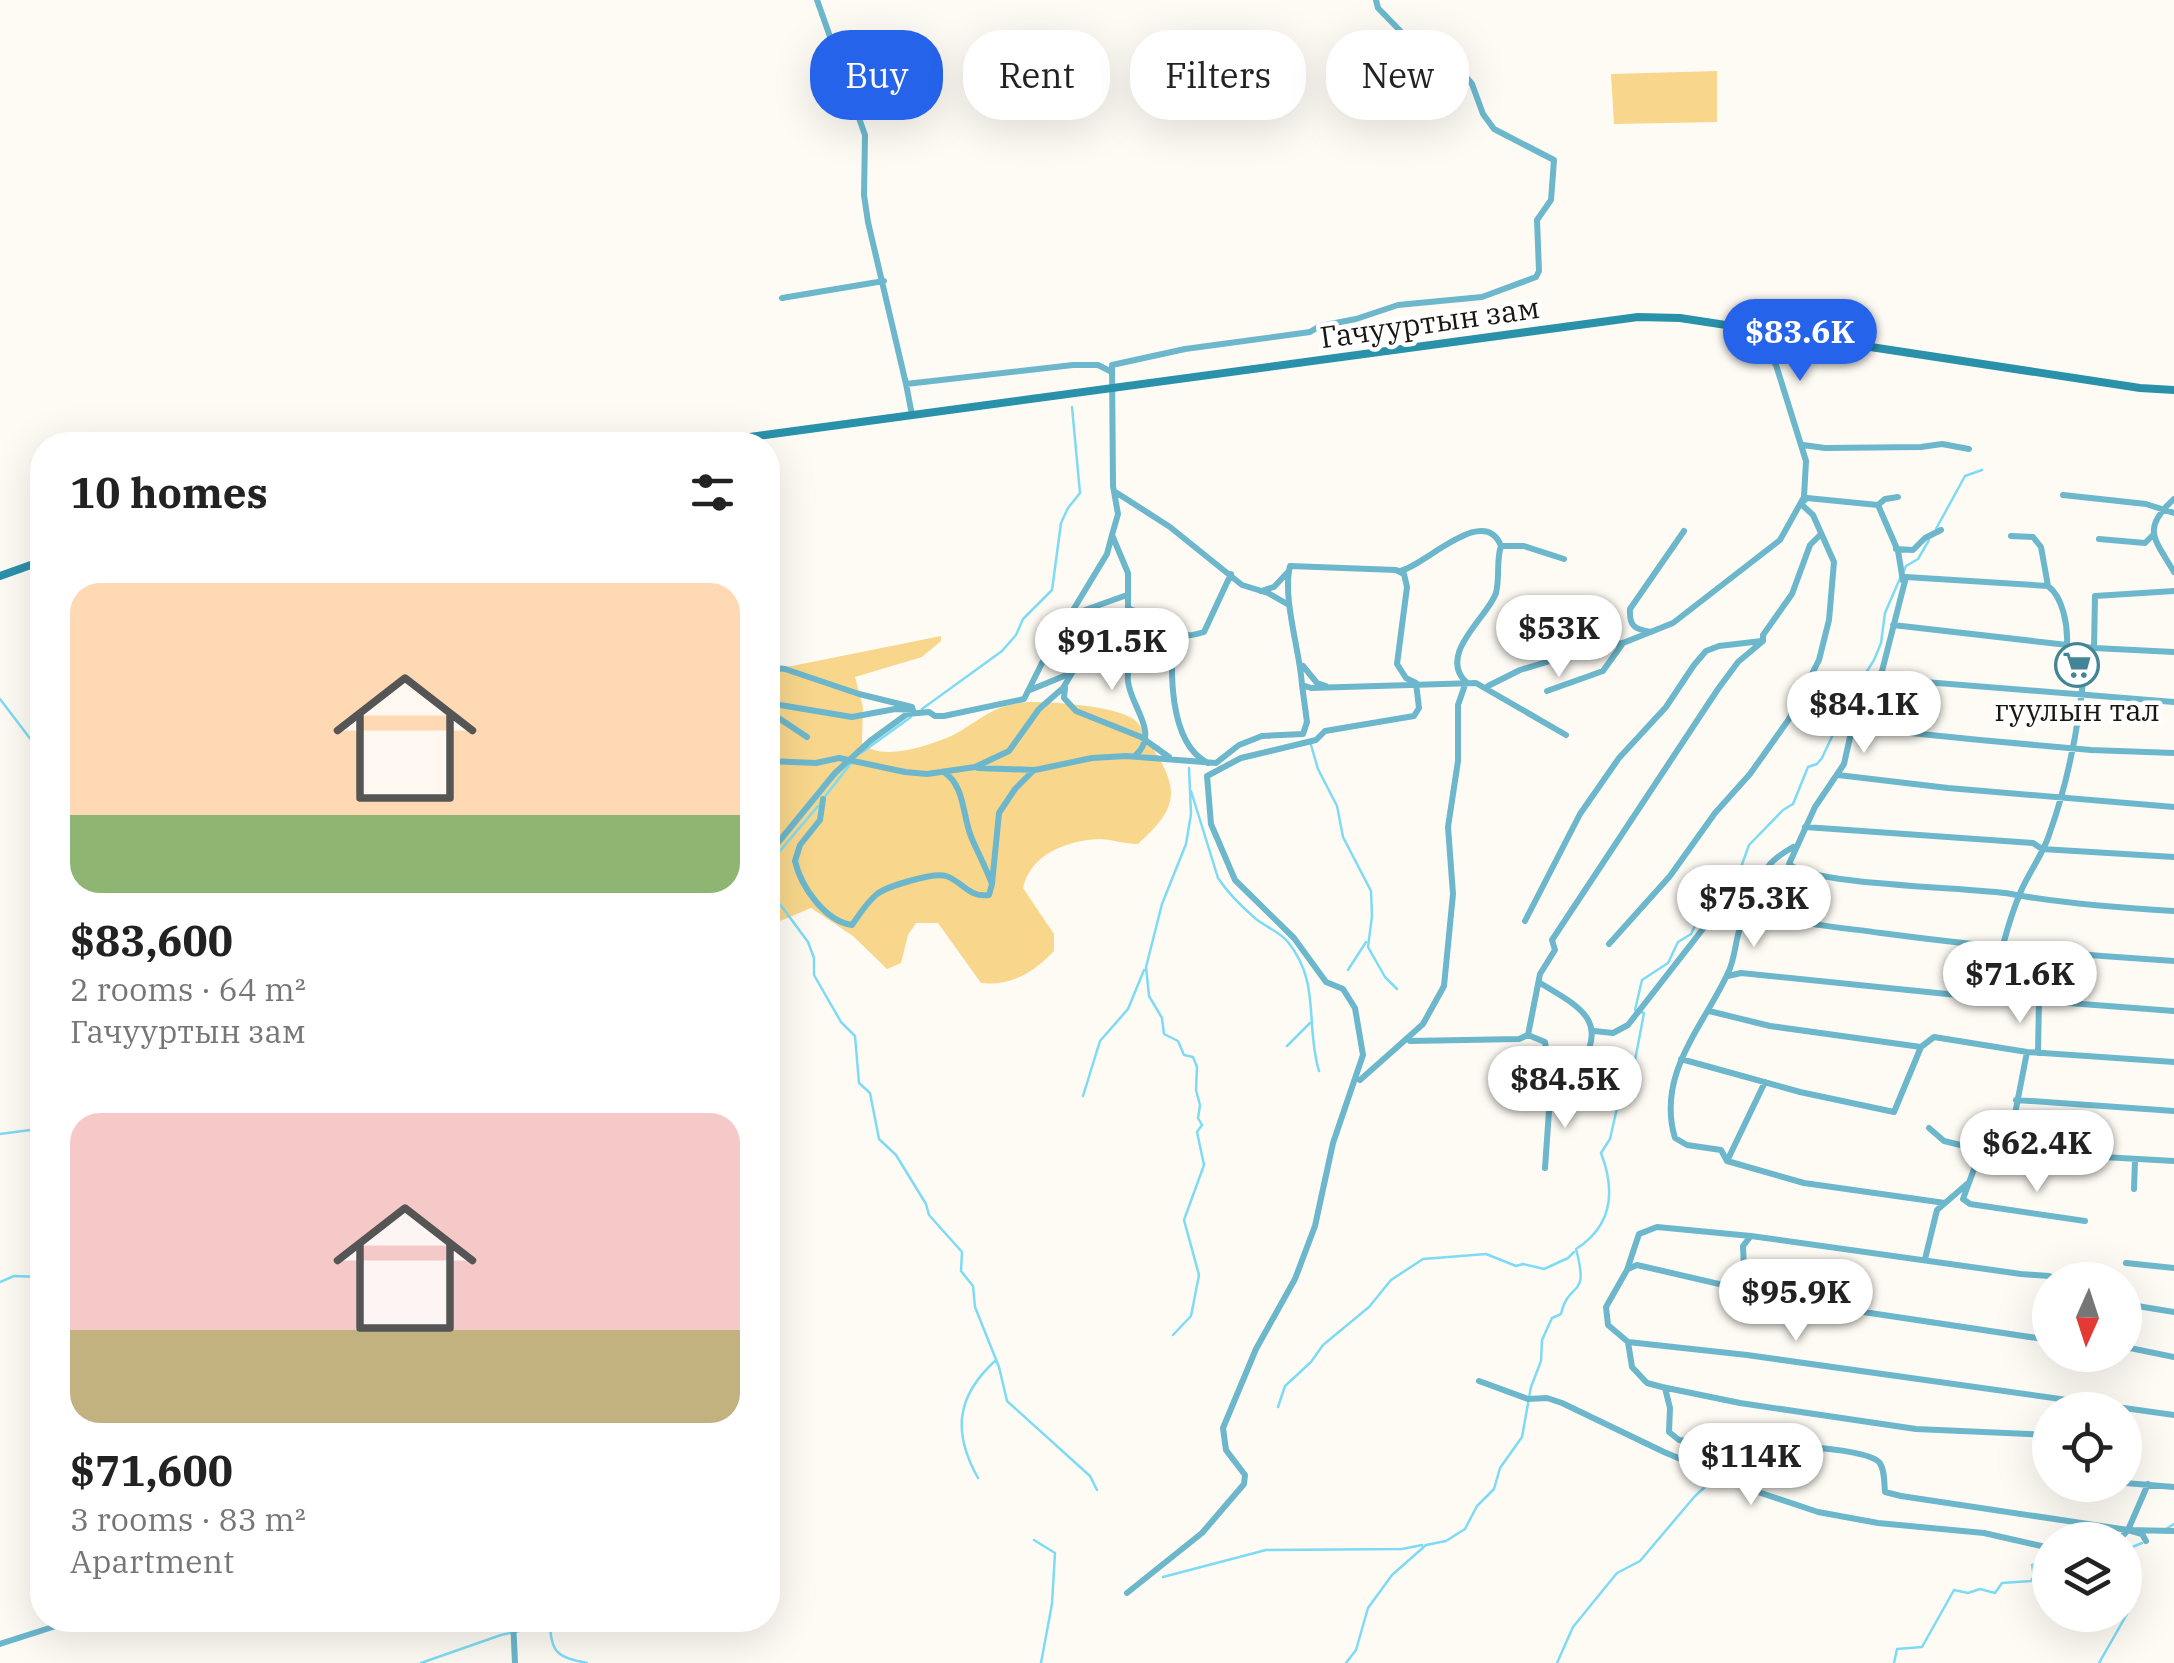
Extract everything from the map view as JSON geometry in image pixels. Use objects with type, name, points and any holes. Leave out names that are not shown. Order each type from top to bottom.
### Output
[{"type":"main road","name":"Гачууртын зам","points":[[780,433],[1638,317],[1680,318],[2174,390]]},
{"type":"main road","points":[[0,576],[30,565]]},
{"type":"street","points":[[817,0],[866,136],[864,196],[912,415]]},
{"type":"street","points":[[780,669],[934,716],[1024,698],[1107,554],[1118,514],[1112,365],[1122,360],[1310,332],[1408,303],[1482,296],[1536,277],[1538,220],[1551,200],[1554,160],[1494,129],[1462,72],[1414,45],[1378,8],[1376,0]]},
{"type":"street","points":[[782,298],[884,281]]},
{"type":"street","points":[[1766,331],[1766,350],[1776,365],[1802,445],[1807,474],[1802,504]]},
{"type":"street","points":[[906,384],[1073,365],[1098,365],[1110,371]]},
{"type":"street","points":[[1802,445],[1826,448],[1942,444],[1969,449]]},
{"type":"street","points":[[1114,486],[1122,499],[1170,526],[1242,584],[1290,606]]},
{"type":"street","points":[[2063,495],[2146,504],[2174,513]]},
{"type":"street","points":[[1487,687],[1520,670],[1606,644],[1623,643],[1686,616],[1780,540],[1807,498],[1878,505],[1898,497]]},
{"type":"street","points":[[2174,499],[2154,520],[2154,534],[2174,572]]},
{"type":"street","points":[[1608,944],[1670,876],[1715,813],[1750,774],[1789,720],[1808,682],[1824,643],[1835,573],[1832,553],[1813,515],[1802,504]]},
{"type":"street","points":[[1878,505],[1896,549],[1903,582],[1880,679]]},
{"type":"street","points":[[1896,549],[1913,550],[1941,530]]},
{"type":"street","points":[[1652,632],[1634,628],[1630,609],[1684,531]]},
{"type":"street","points":[[1332,688],[1313,679],[1302,664],[1290,606],[1290,566],[1397,571],[1413,567],[1464,533],[1491,533],[1498,537],[1501,546],[1495,596],[1477,619],[1457,659],[1457,671],[1466,682]]},
{"type":"street","points":[[1528,1035],[1540,974],[1555,950],[1552,940],[1718,690],[1738,662],[1763,640],[1792,594],[1810,545],[1821,534]]},
{"type":"street","points":[[2099,539],[2145,543],[2154,534]]},
{"type":"street","points":[[1112,535],[1128,573],[1128,608],[1160,618],[1174,630],[1190,636],[1204,632],[1231,574]]},
{"type":"street","points":[[2011,536],[2037,540],[2048,586],[2060,601],[2067,645]]},
{"type":"street","points":[[1501,546],[1524,546],[1564,558]]},
{"type":"street","points":[[1397,571],[1404,574],[1407,587],[1396,664],[1406,678],[1416,683]]},
{"type":"street","points":[[1261,591],[1274,587],[1288,572]]},
{"type":"street","points":[[1903,582],[1910,575],[2048,586]]},
{"type":"street","points":[[2094,648],[2095,596],[2174,591]]},
{"type":"street","points":[[1070,615],[1127,595]]},
{"type":"street","points":[[1894,625],[2094,648],[2174,652]]},
{"type":"street","points":[[1174,630],[1172,683],[1176,712],[1183,734],[1199,757],[1210,764]]},
{"type":"street","points":[[1132,634],[1089,655],[1070,674],[1064,698],[1076,711],[1144,739],[1170,758]]},
{"type":"street","points":[[1525,921],[1580,814],[1620,758],[1666,707],[1694,665],[1706,652],[1719,646],[1763,640]]},
{"type":"street","points":[[1547,691],[1603,671],[1623,643]]},
{"type":"street","points":[[1994,996],[2019,896],[2061,797],[2084,695],[2086,652],[2094,648]]},
{"type":"street","points":[[1134,757],[1143,747],[1144,739],[1143,720],[1128,684],[1135,649]]},
{"type":"street","points":[[780,761],[852,759],[905,772],[994,767],[1035,770],[1092,758],[1170,758],[1210,764],[1262,736],[1303,734],[1307,722],[1300,656]]},
{"type":"street","points":[[1028,690],[1070,674]]},
{"type":"street","points":[[2174,702],[1875,678],[1852,724],[1838,775],[1805,826],[1789,864],[1812,874],[2174,912]]},
{"type":"street","points":[[1355,1086],[1423,1024],[1444,986],[1453,894],[1448,827],[1458,761],[1458,706],[1466,682]]},
{"type":"street","points":[[1302,686],[1466,682],[1487,687],[1566,735]]},
{"type":"street","points":[[962,771],[1008,751],[1039,709],[1066,683]]},
{"type":"street","points":[[1127,1593],[1202,1534],[1244,1484],[1246,1475],[1226,1450],[1223,1428],[1256,1349],[1295,1279],[1315,1226],[1333,1143],[1364,1054],[1355,1008],[1343,989],[1326,982],[1294,938],[1235,880],[1210,824],[1207,776],[1242,758],[1316,740],[1324,730],[1414,716],[1419,708],[1416,683]]},
{"type":"street","points":[[780,708],[852,717],[894,710],[926,711]]},
{"type":"street","points":[[780,840],[835,774],[900,718],[926,711]]},
{"type":"street","points":[[780,716],[807,737]]},
{"type":"street","points":[[1852,724],[2071,747],[2174,752]]},
{"type":"street","points":[[822,800],[820,820],[800,845],[795,861],[812,899],[843,924],[852,926],[883,890],[926,876],[948,877],[978,896],[989,895],[999,813],[1015,788],[1035,770]]},
{"type":"street","points":[[944,772],[959,792],[971,838],[992,884]]},
{"type":"street","points":[[1838,775],[2174,806]]},
{"type":"street","points":[[1805,826],[2033,843],[2042,849],[2174,857]]},
{"type":"street","points":[[1594,1031],[1612,1033],[1628,1025],[1713,916],[1744,892],[1771,860],[1794,846]]},
{"type":"street","points":[[1763,871],[1726,977],[1681,1059],[1668,1105],[1674,1138],[1687,1145],[1721,1150],[1728,1161],[1804,1183],[1945,1203]]},
{"type":"street","points":[[1753,906],[1769,914],[1839,927],[2005,948],[2174,961]]},
{"type":"street","points":[[1726,977],[1740,972],[1946,994],[2174,1011]]},
{"type":"street","points":[[1540,983],[1568,1000],[1594,1026],[1582,1063],[1550,1073]]},
{"type":"street","points":[[2038,1053],[2040,1000]]},
{"type":"street","points":[[1709,1010],[1770,1026],[1921,1047]]},
{"type":"street","points":[[1395,1050],[1416,1040],[1519,1039],[1528,1035],[1545,1042],[1550,1073],[1545,1168]]},
{"type":"street","points":[[1681,1059],[1894,1112],[1921,1047],[1934,1037],[2027,1052],[2174,1062]]},
{"type":"street","points":[[2008,1150],[2027,1052]]},
{"type":"street","points":[[1728,1161],[1765,1082]]},
{"type":"street","points":[[2016,1100],[2174,1111]]},
{"type":"street","points":[[1929,1128],[1944,1141],[1981,1150],[2174,1161]]},
{"type":"street","points":[[1981,1150],[1963,1200],[2085,1221]]},
{"type":"street","points":[[2134,1189],[2135,1160]]},
{"type":"street","points":[[1925,1259],[1937,1210],[1968,1183]]},
{"type":"street","points":[[2032,1275],[1752,1236],[1648,1228],[1634,1242],[1627,1270],[1605,1316],[1608,1324],[1628,1342],[1802,1362],[2174,1415]]},
{"type":"street","points":[[1745,1293],[1743,1246],[1752,1236]]},
{"type":"street","points":[[2142,1265],[2174,1268]]},
{"type":"street","points":[[1627,1270],[1637,1266],[1712,1281],[1745,1293],[2032,1337]]},
{"type":"street","points":[[2142,1307],[2174,1312]]},
{"type":"street","points":[[1628,1342],[1632,1366],[1648,1384],[1740,1403],[1916,1429],[2032,1434]]},
{"type":"street","points":[[2142,1351],[2174,1358]]},
{"type":"street","points":[[1480,1381],[1528,1399],[1546,1398],[1562,1403],[1614,1431],[1760,1493],[1818,1512],[1878,1523],[1984,1533],[2032,1544]]},
{"type":"street","points":[[1666,1388],[1670,1432],[1679,1440],[1820,1448],[1862,1456],[1882,1466],[1885,1492],[2077,1522]]},
{"type":"street","points":[[2142,1483],[2174,1488]]},
{"type":"street","points":[[2131,1522],[2148,1484]]},
{"type":"street","points":[[2142,1530],[2174,1531]]},
{"type":"street","points":[[2142,1534],[2146,1541]]},
{"type":"street","points":[[0,1644],[37,1632]]},
{"type":"street","points":[[513,1632],[514,1663]]},
{"type":"shaded area","points":[[1717,71],[1717,122],[1614,124],[1611,74]]},
{"type":"shaded area","points":[[941,636],[941,641],[922,657],[855,677],[863,707],[862,743],[870,749],[904,751],[949,737],[1002,707],[1032,702],[1116,712],[1136,721],[1161,762],[1171,788],[1167,810],[1138,844],[1098,839],[1074,843],[1051,852],[1034,866],[1023,888],[1054,934],[1054,951],[1030,972],[1012,980],[981,983],[938,923],[916,923],[908,935],[901,963],[887,969],[853,936],[811,908],[780,921],[780,666]]},
{"type":"waterway","points":[[922,709],[1002,651],[1023,619],[1052,590],[1061,523],[1080,493],[1072,407]]},
{"type":"waterway","points":[[1936,529],[1965,476],[1982,470]]},
{"type":"waterway","points":[[1904,571],[1918,559],[1929,540]]},
{"type":"waterway","points":[[1346,1663],[1356,1650],[1368,1608],[1392,1575],[1426,1545],[1446,1541],[1465,1529],[1477,1506],[1494,1489],[1500,1468],[1522,1437],[1531,1387],[1541,1361],[1542,1340],[1552,1318],[1561,1314],[1580,1283],[1576,1249],[1597,1230],[1608,1207],[1608,1181],[1601,1153],[1610,1139],[1619,1099],[1633,1071],[1644,1013],[1635,1010],[1642,980],[1668,963],[1678,942],[1691,934],[1704,907],[1732,892],[1749,845],[1793,804],[1808,767],[1822,758],[1849,700],[1874,660],[1885,613],[1901,576]]},
{"type":"waterway","points":[[0,699],[30,738]]},
{"type":"waterway","points":[[861,753],[911,717]]},
{"type":"waterway","points":[[1311,745],[1337,806],[1343,837],[1371,891],[1368,947],[1385,977],[1397,989]]},
{"type":"waterway","points":[[823,799],[852,762]]},
{"type":"waterway","points":[[1173,1335],[1191,1316],[1199,1275],[1184,1220],[1204,1165],[1197,1132],[1202,1125],[1198,1118],[1197,1067],[1193,1057],[1184,1055],[1178,1041],[1164,1034],[1162,1018],[1149,996],[1146,967],[1162,904],[1186,844],[1191,814],[1189,768]]},
{"type":"waterway","points":[[1191,791],[1218,878],[1251,914],[1285,938],[1298,957],[1309,989],[1319,1071]]},
{"type":"waterway","points":[[780,851],[818,806]]},
{"type":"waterway","points":[[780,904],[808,942],[814,958],[814,975],[841,1022],[855,1036],[859,1083],[870,1093],[879,1139],[896,1155],[929,1215],[962,1252],[961,1271],[973,1286],[975,1307],[999,1367],[1007,1401],[1090,1476],[1097,1490]]},
{"type":"waterway","points":[[1348,970],[1366,942]]},
{"type":"waterway","points":[[1083,1096],[1100,1041],[1128,1009],[1144,970]]},
{"type":"waterway","points":[[1287,1046],[1310,1023]]},
{"type":"waterway","points":[[0,1134],[30,1130]]},
{"type":"waterway","points":[[1278,1407],[1285,1386],[1323,1345],[1369,1307],[1391,1280],[1423,1259],[1486,1254],[1516,1266],[1544,1269],[1574,1252]]},
{"type":"waterway","points":[[0,1282],[14,1276],[30,1277]]},
{"type":"waterway","points":[[978,1478],[964,1446],[962,1416],[972,1388],[996,1360]]},
{"type":"waterway","points":[[1557,1663],[1573,1627],[1617,1573],[1640,1561],[1716,1477]]},
{"type":"waterway","points":[[2166,1529],[2174,1524]]},
{"type":"waterway","points":[[1034,1540],[1055,1553],[1052,1604],[1041,1663]]},
{"type":"waterway","points":[[1163,1577],[1266,1550],[1402,1549],[1422,1545]]},
{"type":"waterway","points":[[1894,1663],[1897,1649],[1922,1647],[1954,1590],[1995,1593],[2002,1583],[2032,1579]]},
{"type":"waterway","points":[[421,1663],[514,1632]]},
{"type":"waterway","points":[[551,1632],[557,1652],[587,1663]]},
{"type":"waterway","points":[[2099,1663],[2117,1632]]},
{"type":"place","name":"гуулын тал","points":[[2077,665]]}]
